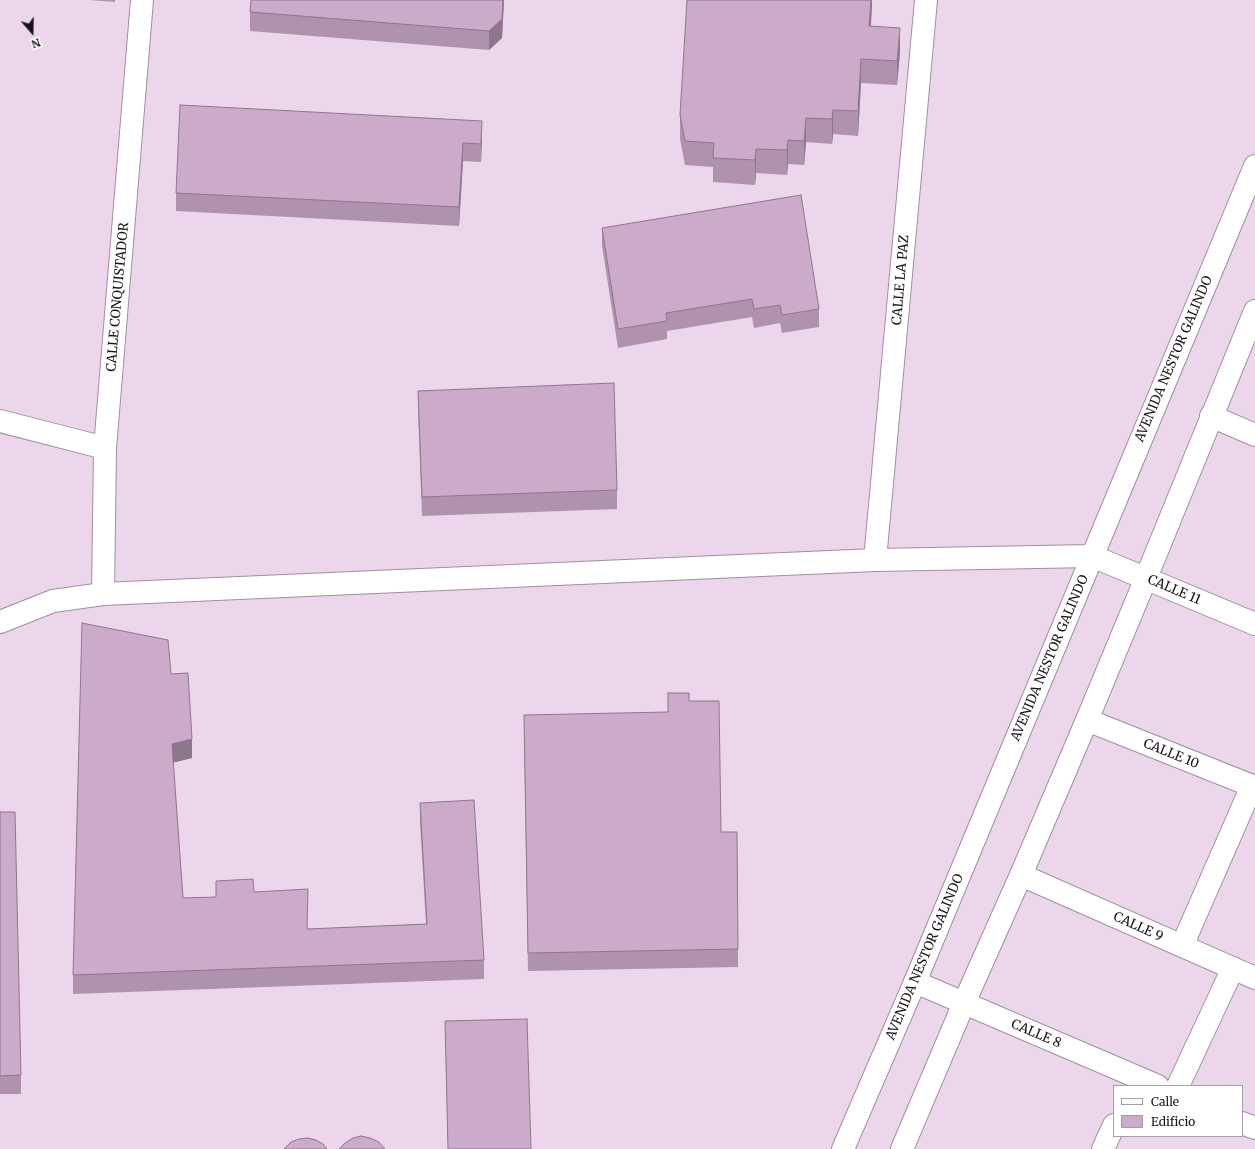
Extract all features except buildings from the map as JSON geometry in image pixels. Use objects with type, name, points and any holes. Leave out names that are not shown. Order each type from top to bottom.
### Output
[{"type":"street","name":"CALLE CONQUISTADOR","points":[[103,594],[105,448],[142,0]]},
{"type":"street","name":"CALLE LA PAZ","points":[[875,560],[926,0]]},
{"type":"street","name":"AVENIDA NESTOR GALINDO","points":[[843,1149],[915,982],[1255,166]]},
{"type":"street","points":[[902,1149],[1087,720],[1255,311]]},
{"type":"street","points":[[1211,416],[1255,435]]},
{"type":"street","points":[[0,421],[105,448]]},
{"type":"street","points":[[0,622],[53,601],[103,594],[875,560],[1092,556]]},
{"type":"street","name":"CALLE 11","points":[[1092,556],[1255,624]]},
{"type":"street","name":"CALLE 10","points":[[1087,720],[1253,787]]},
{"type":"street","points":[[1182,946],[1253,787]]},
{"type":"street","name":"CALLE 9","points":[[1021,875],[1255,978]]},
{"type":"street","points":[[1178,1085],[1233,968]]},
{"type":"street","name":"CALLE 8","points":[[915,982],[1134,1081],[1153,1085]]},
{"type":"street","points":[[1243,1123],[1255,1128]]},
{"type":"street","points":[[1103,1149],[1113,1127]]}]
